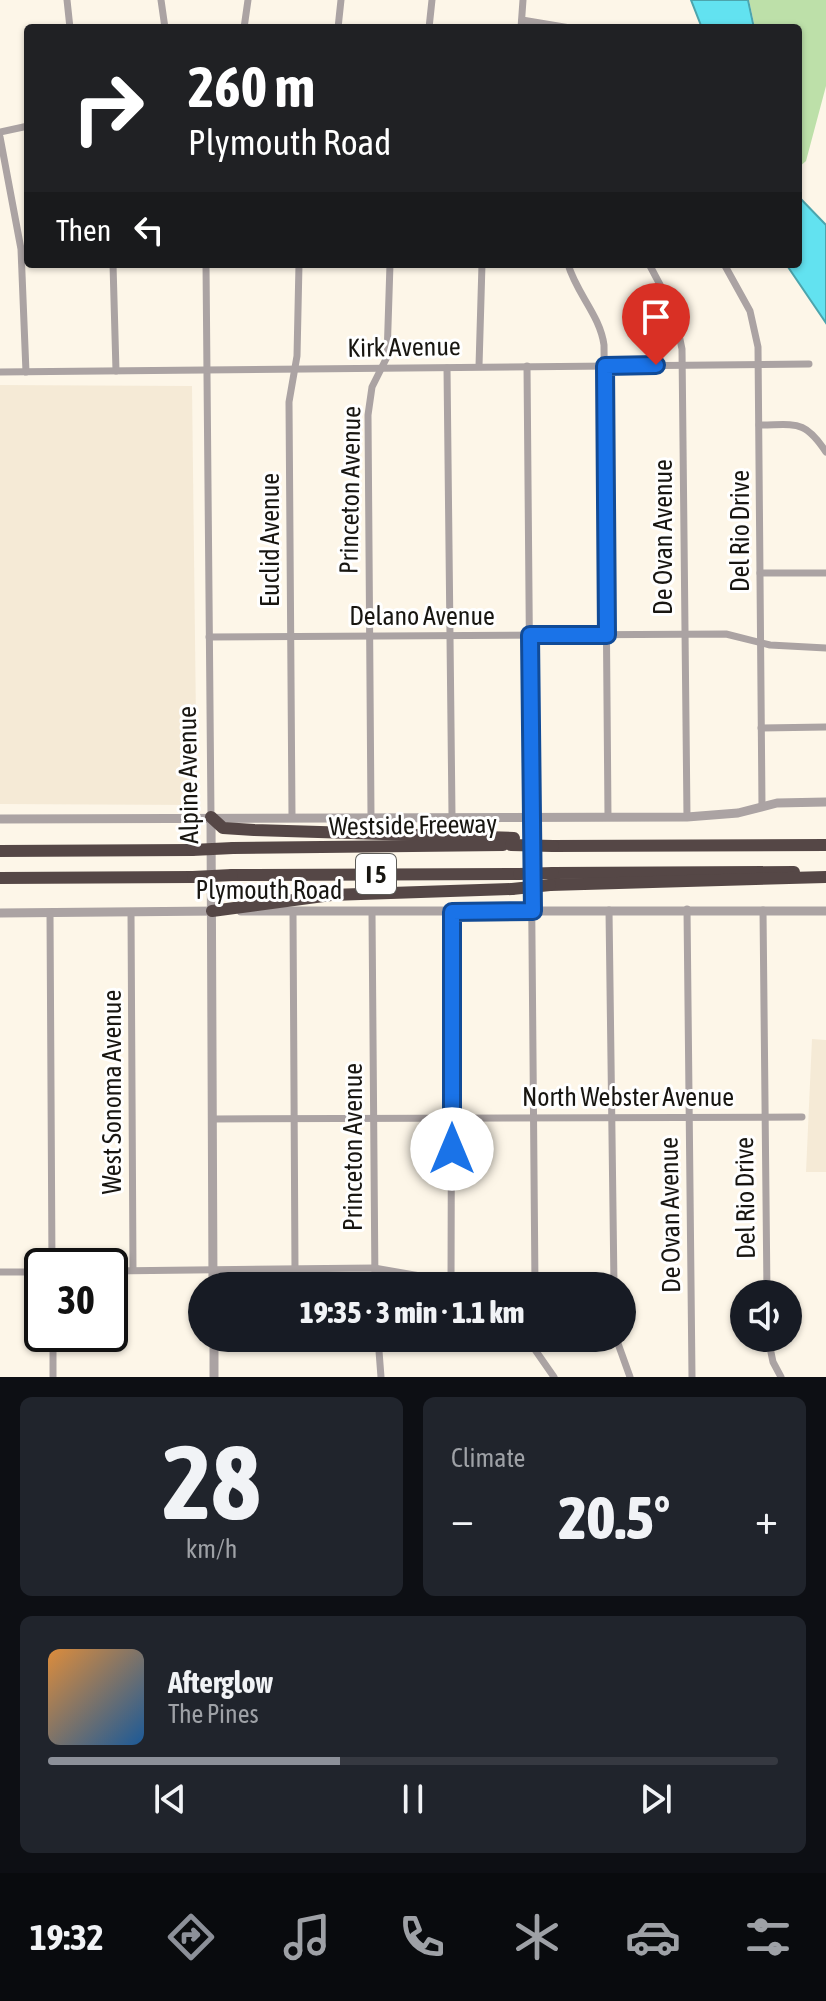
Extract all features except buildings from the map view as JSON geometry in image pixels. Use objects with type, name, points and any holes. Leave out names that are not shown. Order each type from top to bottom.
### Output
[{"type":"highway","points":[[211,817],[223,828],[270,831],[512,842],[619,841],[664,848],[826,845]]},
{"type":"highway","name":"Westside Freeway","points":[[0,851],[512,842]]},
{"type":"highway","name":"Westside Freeway","points":[[0,878],[519,874],[552,879]]},
{"type":"highway","points":[[212,911],[331,895],[512,889],[552,879],[826,874]]},
{"type":"street","points":[[67,0],[70,24]]},
{"type":"street","points":[[161,0],[164,24]]},
{"type":"street","points":[[245,24],[248,0]]},
{"type":"street","points":[[338,24],[341,0]]},
{"type":"street","points":[[429,24],[432,0]]},
{"type":"street","points":[[522,24],[523,0]]},
{"type":"street","points":[[24,127],[0,134],[21,249],[26,372]]},
{"type":"street","points":[[113,268],[116,371]]},
{"type":"street","name":"Alpine Avenue","points":[[206,268],[213,1270]]},
{"type":"street","name":"Euclid Avenue","points":[[292,816],[289,402],[294,369],[299,268]]},
{"type":"street","name":"Princeton Avenue","points":[[371,816],[369,401],[387,357],[390,268]]},
{"type":"street","points":[[479,366],[482,268]]},
{"type":"street","points":[[570,268],[579,292],[601,329],[605,366],[608,817]]},
{"type":"street","name":"De Ovan Avenue","points":[[651,268],[674,311],[682,365],[687,817]]},
{"type":"street","name":"Del Rio Drive","points":[[726,268],[750,311],[757,337],[759,365],[762,807]]},
{"type":"street","name":"Kirk Avenue","points":[[0,372],[809,364]]},
{"type":"street","points":[[527,366],[535,1272]]},
{"type":"street","points":[[447,368],[452,815]]},
{"type":"street","points":[[759,425],[803,425],[813,432],[826,452]]},
{"type":"street","points":[[760,573],[826,573]]},
{"type":"street","name":"Delano Avenue","points":[[209,637],[726,634],[788,647],[826,648]]},
{"type":"street","points":[[761,728],[826,727]]},
{"type":"street","points":[[0,819],[452,815],[687,817],[826,802]]},
{"type":"street","name":"De Ovan Avenue","points":[[687,909],[692,1377]]},
{"type":"street","points":[[609,910],[614,1272]]},
{"type":"street","name":"Del Rio Drive","points":[[763,910],[767,1280]]},
{"type":"street","name":"Plymouth Road","points":[[0,913],[826,911]]},
{"type":"street","name":"West Sonoma Avenue","points":[[131,912],[133,1270]]},
{"type":"street","points":[[293,912],[295,1269]]},
{"type":"street","name":"Princeton Avenue","points":[[372,912],[374,1272]]},
{"type":"street","points":[[451,1272],[452,912]]},
{"type":"street","points":[[50,913],[52,1248]]},
{"type":"street","name":"North Webster Avenue","points":[[214,1119],[802,1117]]},
{"type":"street","points":[[128,1270],[374,1268],[406,1272]]},
{"type":"street","points":[[0,1272],[24,1272]]},
{"type":"street","points":[[53,1352],[53,1377]]},
{"type":"street","points":[[214,1352],[214,1377]]},
{"type":"street","points":[[379,1352],[381,1377]]},
{"type":"street","points":[[537,1352],[554,1377]]},
{"type":"street","points":[[621,1352],[630,1377]]},
{"type":"street","points":[[771,1352],[781,1377]]},
{"type":"shaded area","points":[[0,385],[192,386],[197,805],[0,804]]},
{"type":"shaded area","points":[[812,1039],[826,1040],[826,1172],[806,1172]]},
{"type":"green space","points":[[749,0],[826,0],[826,86],[806,161],[802,164],[802,24],[754,24]]},
{"type":"water","points":[[691,0],[748,0],[753,24],[700,24]]},
{"type":"water","points":[[802,200],[826,225],[826,323],[789,268],[802,268]]},
{"type":"route","points":[[452,1149],[452,912],[533,911],[530,635],[607,635],[605,366],[656,365]]}]
